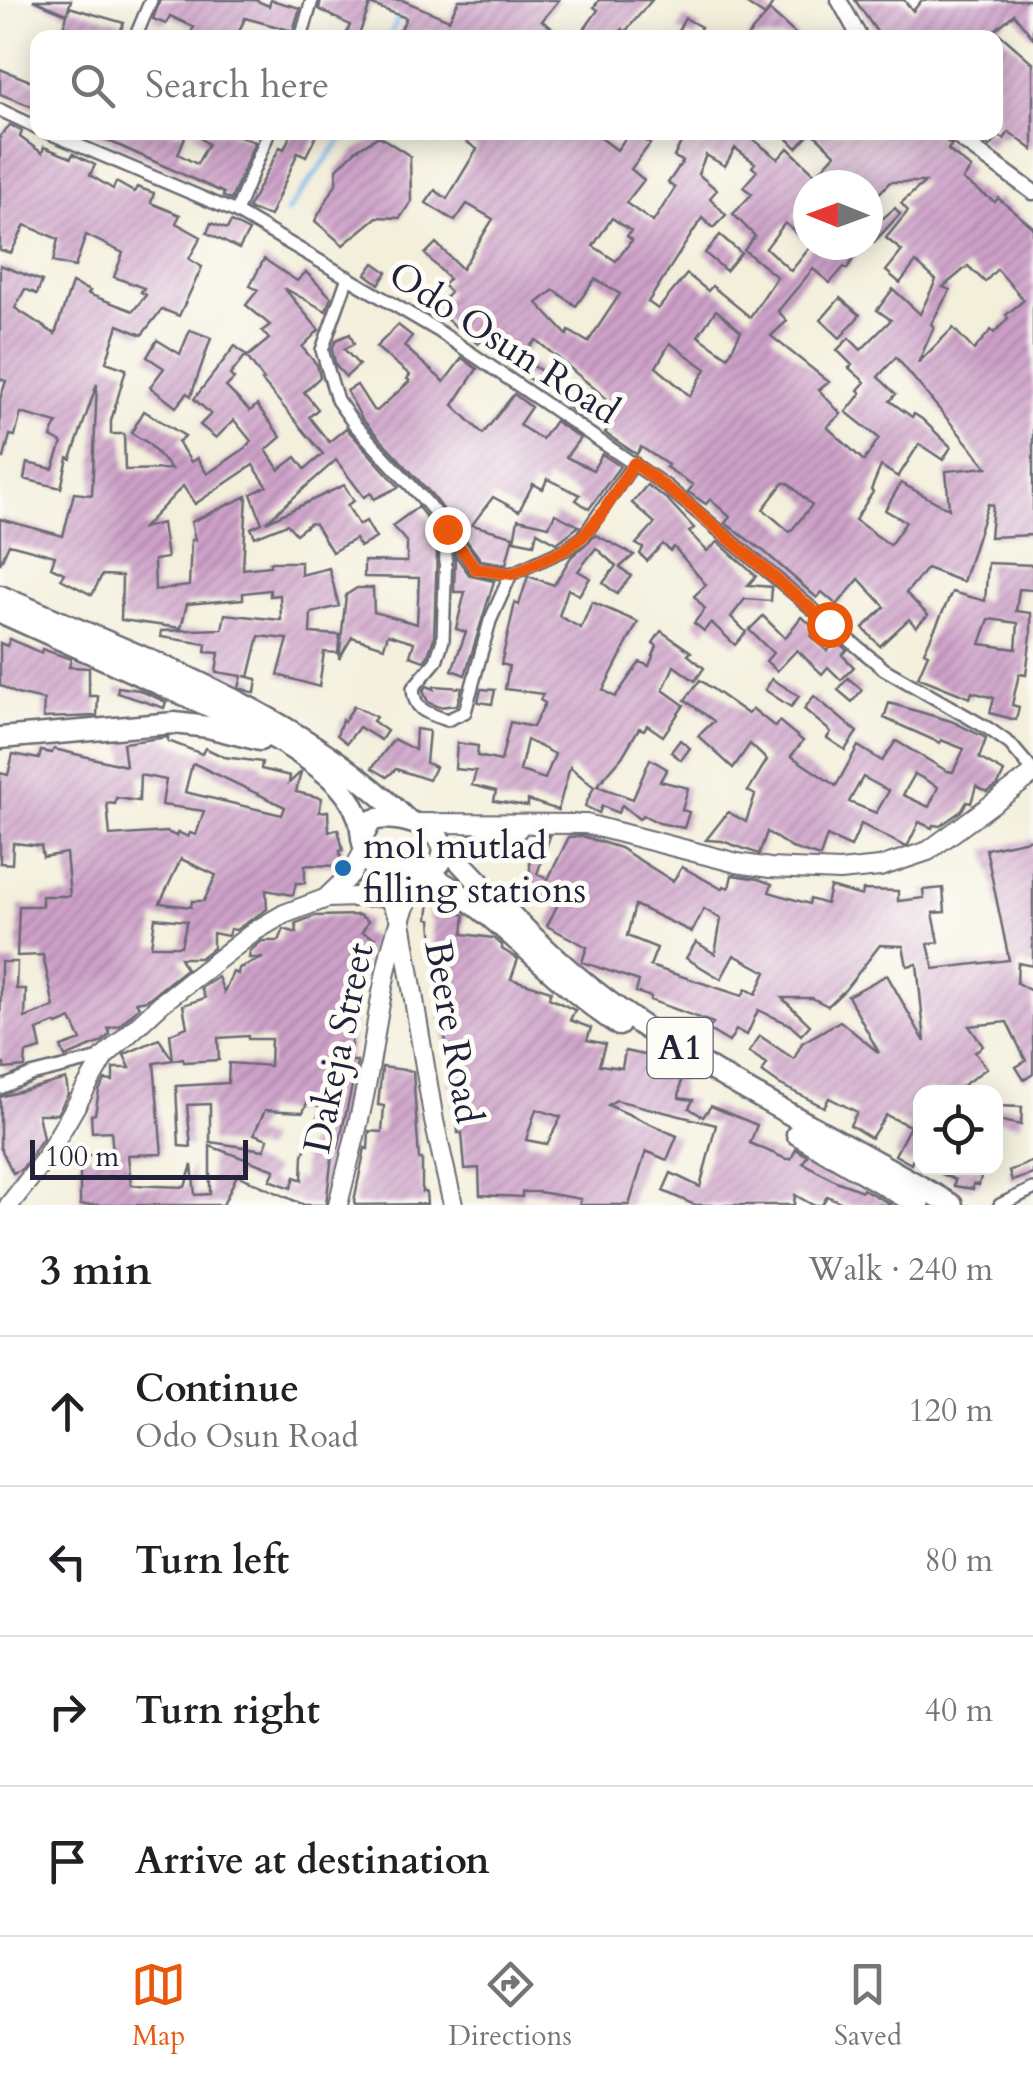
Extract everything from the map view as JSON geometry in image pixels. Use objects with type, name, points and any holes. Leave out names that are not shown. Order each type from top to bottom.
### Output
[{"type":"highway","points":[[0,596],[220,694],[300,748],[351,801],[365,846],[382,862],[423,872],[433,870],[445,850],[432,831],[411,822],[380,817],[372,821],[365,846]]},
{"type":"highway","points":[[0,612],[354,773],[411,822]]},
{"type":"highway","points":[[0,738],[174,723],[300,748]]},
{"type":"highway","name":"A1","points":[[445,850],[574,976],[674,1052],[919,1205]]},
{"type":"highway","name":"A1","points":[[423,872],[472,904],[596,1010],[952,1205]]},
{"type":"main road","points":[[411,822],[586,824],[770,868],[853,869],[902,861],[928,851],[1033,772]]},
{"type":"main road","points":[[445,850],[532,824]]},
{"type":"main road","points":[[327,898],[351,874],[365,846]]},
{"type":"main road","name":"Dakeja Street","points":[[338,1205],[368,1076],[382,977],[401,921],[371,866],[365,846]]},
{"type":"main road","name":"Beere Road","points":[[423,872],[401,921],[434,1121],[453,1205]]},
{"type":"main road","points":[[9,1205],[45,1160],[104,1057],[163,1002],[255,931],[284,914],[327,898],[387,896]]},
{"type":"street","points":[[138,30],[151,0]]},
{"type":"street","points":[[303,30],[312,0]]},
{"type":"street","points":[[839,0],[856,30]]},
{"type":"street","points":[[0,110],[30,124]]},
{"type":"street","name":"Odo Osun Road","points":[[65,140],[236,212],[438,330],[680,496],[884,670],[989,729],[1010,744],[1033,772]]},
{"type":"street","points":[[74,144],[76,140]]},
{"type":"street","points":[[236,212],[267,140]]},
{"type":"street","points":[[962,140],[1033,192]]},
{"type":"street","points":[[348,277],[322,350],[337,400],[355,426],[427,503],[476,569],[512,574],[566,549],[582,537],[634,463]]},
{"type":"street","points":[[458,542],[446,550],[443,640],[436,661],[413,688],[414,702],[420,709],[447,720],[465,712],[490,621],[512,574]]},
{"type":"street","points":[[0,1088],[104,1057]]},
{"type":"street","points":[[1000,1205],[1033,1190]]},
{"type":"building","points":[[33,0],[71,0],[67,14]]},
{"type":"building","points":[[160,0],[255,0],[269,6],[271,0],[300,8],[293,30],[245,18],[240,30],[192,30],[194,27],[170,16],[166,24],[153,19]]},
{"type":"building","points":[[321,0],[402,0],[449,20],[459,0],[559,0],[542,21],[555,30],[401,30],[406,18],[370,4],[361,30],[348,30],[350,25],[319,9]]},
{"type":"building","points":[[599,0],[652,0],[627,30],[584,30],[598,10],[594,7]]},
{"type":"building","points":[[741,0],[775,0],[765,16]]},
{"type":"building","points":[[855,0],[904,0],[913,11],[922,0],[1033,0],[1033,38],[1014,14],[995,30],[876,30]]},
{"type":"building","points":[[69,7],[124,23],[121,30],[63,30]]},
{"type":"building","points":[[770,11],[791,30],[753,30]]},
{"type":"building","points":[[685,18],[701,27],[699,30],[679,30]]},
{"type":"building","points":[[1003,37],[1033,63],[1033,150],[1009,132],[1004,139]]},
{"type":"building","points":[[0,69],[30,81],[30,106],[0,94]]},
{"type":"building","points":[[10,125],[22,131],[20,137],[42,153],[44,147],[71,158],[73,154],[95,165],[90,175],[113,189],[116,182],[134,192],[137,187],[154,193],[151,203],[180,215],[176,223],[201,237],[189,259],[202,267],[179,316],[162,309],[142,335],[118,325],[106,362],[126,369],[111,421],[111,434],[124,434],[125,470],[171,469],[148,443],[131,433],[144,411],[185,436],[178,442],[191,462],[197,458],[207,474],[244,449],[251,441],[234,420],[216,438],[200,425],[211,414],[194,399],[235,346],[246,355],[226,387],[250,411],[257,405],[281,437],[266,450],[279,470],[296,457],[305,469],[323,454],[247,357],[269,339],[262,331],[270,325],[246,305],[258,290],[250,286],[264,259],[297,281],[306,272],[331,297],[326,311],[284,288],[319,330],[302,347],[317,365],[320,377],[304,392],[318,409],[309,417],[329,442],[346,428],[399,487],[374,499],[371,493],[364,497],[336,460],[266,522],[344,485],[354,501],[347,505],[359,525],[366,521],[376,538],[360,547],[355,539],[332,552],[315,524],[310,523],[296,534],[287,524],[255,537],[251,528],[262,523],[251,494],[267,486],[253,465],[195,504],[183,486],[143,528],[162,523],[167,558],[154,560],[155,590],[189,586],[191,540],[195,540],[191,522],[247,496],[243,569],[270,566],[270,562],[301,562],[301,575],[329,568],[339,606],[311,613],[310,633],[340,635],[338,653],[324,652],[319,687],[278,675],[288,639],[259,636],[249,677],[244,676],[257,679],[255,693],[239,688],[242,676],[216,672],[219,653],[205,652],[206,644],[161,637],[161,631],[222,629],[225,614],[281,620],[280,595],[270,596],[270,590],[243,593],[243,599],[187,604],[181,628],[121,620],[122,576],[102,575],[92,595],[61,579],[64,573],[51,567],[55,556],[9,544],[0,564],[0,519],[63,536],[74,493],[92,495],[97,384],[71,459],[68,458],[61,488],[24,479],[27,463],[53,469],[62,443],[51,437],[57,423],[21,413],[15,436],[10,435],[4,458],[0,457],[0,399],[6,381],[0,379],[0,265],[42,281],[37,294],[25,289],[15,308],[55,334],[72,283],[90,291],[88,294],[133,311],[146,295],[141,292],[144,288],[114,277],[123,253],[86,235],[75,267],[53,262],[58,239],[25,225],[11,253],[0,250],[0,136]]},
{"type":"building","points":[[107,140],[184,140],[178,154],[197,164],[208,144],[203,140],[255,142],[231,200],[224,193]]},
{"type":"building","points":[[288,140],[314,140],[306,156],[298,152],[270,216],[251,210],[248,208],[280,147],[284,149]]},
{"type":"building","points":[[372,140],[385,140],[410,156],[411,202],[400,218],[377,217],[343,245],[315,221],[336,184],[337,169]]},
{"type":"building","points":[[464,140],[604,140],[617,150],[624,140],[645,140],[650,144],[631,169],[644,180],[626,203],[653,222],[675,188],[668,183],[683,161],[674,157],[682,140],[754,140],[778,159],[788,148],[811,170],[793,170],[793,230],[785,223],[766,248],[791,271],[800,260],[853,260],[830,283],[813,269],[778,311],[787,321],[771,336],[829,382],[819,390],[841,414],[827,427],[864,461],[879,438],[846,412],[865,382],[837,350],[849,338],[861,350],[891,320],[877,310],[893,289],[920,314],[936,280],[916,262],[900,283],[886,271],[902,251],[886,238],[908,211],[901,203],[925,182],[890,182],[883,189],[883,170],[821,170],[835,154],[820,140],[945,140],[951,145],[948,150],[971,168],[963,180],[995,202],[998,198],[1033,227],[1033,535],[990,537],[993,505],[988,504],[963,582],[927,568],[906,593],[928,615],[916,627],[909,619],[880,646],[863,628],[885,607],[859,579],[837,605],[822,592],[817,598],[725,523],[730,517],[710,499],[706,504],[688,492],[693,485],[668,465],[641,447],[637,454],[633,452],[605,433],[608,429],[589,414],[585,420],[566,406],[575,390],[601,406],[606,398],[536,340],[519,358],[545,373],[538,384],[436,311],[450,292],[443,285],[449,279],[425,254],[436,243],[462,269],[493,219],[467,204],[455,221],[426,203],[435,190],[447,199],[477,149]],"holes":[[[735,148],[755,163],[752,167],[757,171],[743,187],[752,194],[733,214],[755,236],[744,250],[777,277],[750,317],[712,286],[708,291],[687,274],[658,309],[648,302],[702,218],[713,228],[726,215],[710,198],[717,190],[698,174],[706,155],[725,166]],[[612,218],[631,231],[627,236],[632,240],[616,261],[593,246]],[[968,266],[985,282],[997,269],[1024,300],[974,350],[953,328],[918,363],[934,327],[931,324],[950,290],[943,287]],[[595,279],[620,294],[588,342],[569,331],[567,335],[537,303],[554,290],[576,306]],[[716,310],[741,331],[728,357],[698,336]],[[670,343],[706,369],[690,396],[656,367]],[[896,357],[987,467],[946,471],[949,509],[901,483],[885,510],[906,522],[890,545],[855,520],[873,492],[881,466],[898,477],[919,444],[943,460],[951,447],[922,419],[914,414],[912,417],[890,401],[896,394],[878,377]],[[783,483],[788,483],[812,505],[790,532],[763,509]]]},
{"type":"building","points":[[895,208],[900,214],[883,232],[883,218]]},
{"type":"building","points":[[231,222],[249,231],[239,249],[207,233],[211,223],[227,229]]},
{"type":"building","points":[[720,235],[741,253],[726,271],[705,253]]},
{"type":"building","points":[[374,263],[387,272],[379,284],[366,274]]},
{"type":"building","points":[[840,298],[860,315],[840,338],[821,320]]},
{"type":"building","points":[[398,325],[412,336],[404,346],[444,382],[462,358],[477,369],[453,405],[483,434],[514,394],[531,407],[519,425],[542,439],[555,421],[580,438],[566,457],[593,470],[602,454],[620,466],[589,509],[576,500],[580,495],[547,479],[543,489],[533,484],[519,511],[493,497],[472,525],[513,536],[506,564],[481,560],[434,497],[362,419],[347,391],[357,385],[377,411],[410,381],[410,375],[376,347]]},
{"type":"building","points":[[190,330],[211,338],[191,396],[187,393],[176,407],[150,387],[164,368],[147,357],[157,340],[180,354]]},
{"type":"building","points":[[350,334],[354,344],[344,349],[359,365],[346,377],[336,366],[332,350],[336,340]]},
{"type":"building","points":[[647,485],[668,500],[694,528],[689,532],[707,551],[718,542],[756,576],[748,585],[772,587],[771,601],[745,599],[731,617],[746,632],[735,645],[711,622],[704,631],[694,623],[705,609],[694,596],[706,585],[674,547],[670,551],[663,544],[647,561],[640,554],[643,548],[636,544],[655,523],[632,503]]},
{"type":"building","points":[[418,507],[444,540],[437,550],[434,638],[428,656],[424,661],[410,656],[414,642],[388,634],[384,647],[352,637],[339,659],[346,595],[357,588],[373,588],[374,612],[417,624],[419,578],[364,577],[364,561],[407,562],[407,542],[392,526]]},
{"type":"building","points":[[555,514],[579,526],[557,543],[537,532],[534,544],[514,540],[518,519],[549,526]]},
{"type":"building","points":[[596,535],[634,555],[620,567],[631,576],[617,594],[603,583],[616,566],[596,548],[578,571],[590,578],[579,595],[568,589],[559,616],[581,628],[592,602],[638,622],[603,690],[615,697],[640,662],[649,666],[657,646],[653,643],[661,631],[691,652],[688,655],[704,668],[695,681],[674,666],[663,690],[684,705],[663,736],[647,725],[644,730],[639,728],[622,757],[597,786],[633,799],[650,759],[667,769],[660,781],[688,788],[682,810],[689,812],[684,828],[643,815],[639,819],[622,805],[618,813],[602,806],[599,813],[585,806],[594,787],[570,767],[558,810],[528,800],[528,806],[494,801],[496,791],[472,785],[476,771],[455,769],[457,743],[478,746],[477,756],[501,761],[510,722],[533,727],[545,703],[540,700],[543,694],[505,689],[509,666],[501,664],[515,603],[519,605],[528,576],[554,585],[571,557]],"holes":[[[527,740],[555,754],[545,779],[520,771]]]},
{"type":"building","points":[[455,555],[470,576],[494,581],[465,675],[452,670],[466,632],[456,629],[465,592],[454,592]]},
{"type":"building","points":[[988,563],[1033,565],[1033,590],[1019,589],[1016,611],[1031,613],[1031,635],[1026,675],[1019,674],[1012,705],[1019,707],[1016,720],[990,713],[994,698],[972,692],[970,698],[918,677],[928,654],[924,652],[952,592],[985,601]],"holes":[[[989,619],[1018,623],[1016,649],[980,644]]]},
{"type":"building","points":[[763,616],[785,638],[801,617],[817,628],[811,636],[827,651],[837,642],[847,650],[842,655],[854,667],[841,680],[828,667],[822,674],[797,650],[777,671],[766,661],[773,653],[749,630]]},
{"type":"building","points":[[10,639],[41,653],[42,649],[71,659],[69,667],[89,668],[89,696],[98,696],[97,716],[43,718],[44,700],[17,694],[0,685],[0,643],[7,646]]},
{"type":"building","points":[[848,678],[862,690],[852,702],[838,690]]},
{"type":"building","points":[[772,679],[799,696],[791,707],[765,690]]},
{"type":"building","points":[[700,680],[748,714],[753,709],[775,727],[779,721],[803,741],[791,756],[836,786],[858,746],[882,761],[896,741],[953,772],[964,749],[941,740],[940,743],[884,718],[889,703],[951,721],[984,737],[979,758],[1004,772],[998,785],[987,792],[976,786],[971,803],[967,802],[940,826],[932,828],[919,822],[908,845],[861,824],[851,847],[827,836],[820,857],[792,848],[767,832],[759,854],[722,841],[706,840],[728,812],[746,822],[755,795],[748,791],[767,760],[750,744],[733,768],[698,736],[714,721],[685,700]],"holes":[[[915,774],[938,787],[929,807],[903,795]],[[863,777],[889,791],[876,813],[849,802]]]},
{"type":"building","points":[[427,686],[462,688],[457,705],[439,707],[428,702],[423,691]]},
{"type":"building","points":[[118,687],[139,690],[166,702],[164,708],[117,693]]},
{"type":"building","points":[[481,689],[495,690],[492,704],[478,702]]},
{"type":"building","points":[[814,696],[857,732],[845,750],[827,738],[831,732],[804,709]]},
{"type":"building","points":[[354,706],[376,717],[373,721],[387,731],[381,740],[359,727],[347,743],[337,735],[342,720]]},
{"type":"building","points":[[416,729],[429,731],[426,763],[435,767],[429,780],[396,769],[387,777],[372,768],[394,739],[415,750]]},
{"type":"building","points":[[168,737],[168,741],[202,754],[205,748],[224,757],[262,762],[261,769],[290,776],[289,783],[301,772],[296,792],[322,798],[319,812],[328,811],[329,832],[338,829],[343,850],[341,866],[305,865],[305,883],[296,883],[293,895],[266,890],[267,909],[236,930],[230,929],[228,936],[213,933],[213,948],[200,958],[180,958],[186,969],[147,1000],[136,1002],[139,1007],[119,1026],[108,1028],[110,1034],[102,1042],[65,1057],[61,1047],[81,1040],[71,1019],[55,1023],[37,1030],[41,1049],[26,1053],[25,1067],[4,1069],[4,1064],[0,1064],[1,962],[17,962],[16,989],[26,989],[25,1018],[54,1007],[43,955],[17,956],[19,906],[42,906],[42,896],[70,896],[66,853],[43,857],[41,846],[13,843],[12,864],[0,863],[0,773],[8,775],[13,754],[39,759],[41,751],[52,753],[54,749],[126,766],[123,743]],"holes":[[[192,765],[285,807],[282,815],[185,792]],[[140,775],[166,780],[162,805],[204,811],[196,835],[190,833],[188,837],[178,832],[176,836],[167,832],[110,836],[107,803],[115,804],[116,798],[139,801]],[[181,859],[216,875],[204,901],[192,901],[191,907],[160,903]],[[155,918],[187,921],[181,946],[151,946]]]},
{"type":"building","points":[[680,740],[690,748],[681,760],[671,752]]},
{"type":"building","points":[[534,836],[550,836],[537,874],[548,879],[569,837],[582,836],[620,848],[673,881],[682,867],[722,889],[729,888],[732,875],[758,879],[772,884],[769,892],[809,904],[810,899],[826,904],[830,887],[862,896],[863,890],[898,891],[898,901],[924,898],[923,890],[943,888],[945,912],[933,913],[939,942],[928,944],[934,969],[1009,960],[986,849],[1033,839],[1033,966],[1018,963],[1017,983],[1033,992],[1033,1074],[1024,1080],[1016,1067],[1026,1061],[1007,1022],[969,1026],[983,1046],[975,1052],[987,1068],[963,1085],[913,1085],[911,1164],[895,1155],[910,1126],[886,1115],[871,1138],[850,1125],[857,1112],[829,1098],[824,1107],[779,1084],[762,1072],[767,1064],[749,1052],[760,1036],[794,1059],[802,1043],[840,1021],[879,1053],[848,996],[887,975],[925,1042],[917,964],[907,966],[903,946],[880,945],[828,1006],[812,998],[782,998],[810,1025],[801,1035],[789,1024],[758,1010],[747,1035],[736,1030],[729,1042],[709,1030],[713,1023],[636,992],[639,981],[582,962],[587,947],[547,926],[558,904],[530,898],[530,844],[534,844]],"holes":[[[635,905],[692,932],[704,909],[721,919],[715,954],[696,942],[686,958],[721,979],[734,955],[766,972],[756,994],[746,989],[742,996],[650,966],[657,948],[627,936]]]},
{"type":"building","points":[[430,901],[443,903],[442,909],[465,915],[463,934],[493,938],[502,945],[502,949],[518,959],[511,979],[551,991],[549,998],[575,1010],[570,1020],[591,1028],[587,1040],[605,1044],[599,1065],[622,1068],[625,1051],[649,1056],[647,1069],[682,1073],[679,1098],[693,1100],[689,1108],[703,1117],[711,1106],[757,1125],[750,1143],[786,1159],[791,1159],[796,1149],[807,1156],[803,1163],[892,1205],[847,1205],[827,1196],[822,1205],[813,1205],[795,1195],[794,1205],[695,1205],[663,1191],[671,1173],[700,1187],[716,1125],[616,1100],[608,1105],[677,1136],[667,1160],[646,1151],[629,1205],[579,1205],[581,1199],[539,1192],[522,1192],[522,1197],[480,1195],[479,1168],[465,1169],[462,1133],[458,1133],[454,1114],[454,1086],[449,1085],[453,1059],[449,1058],[450,1046],[446,1046],[444,1021],[440,1021],[439,968],[435,969],[428,918]],"holes":[[[536,1109],[561,1117],[547,1144],[526,1140]]]},
{"type":"building","points":[[359,915],[368,921],[362,932],[375,938],[346,1004],[355,1006],[349,1061],[357,1064],[338,1148],[333,1147],[326,1205],[304,1205],[237,1175],[223,1205],[80,1205],[80,1156],[113,1153],[111,1131],[92,1132],[91,1115],[95,1114],[105,1080],[113,1081],[113,1068],[130,1068],[124,1055],[159,1039],[173,1060],[170,1034],[187,1027],[183,1005],[205,998],[201,988],[218,977],[224,992],[233,972],[238,974],[239,968],[263,958],[249,958],[250,951],[262,941],[279,941],[284,929],[297,933],[296,923],[315,916]],"holes":[[[218,1038],[271,1039],[270,1066],[229,1063],[228,1083],[176,1086],[179,1146],[191,1147],[187,1105],[210,1104],[210,1142],[264,1150],[268,1139],[254,1134],[265,1110],[303,1112],[308,1101],[321,1107],[303,1155],[302,1180],[295,1177],[291,1188],[270,1180],[275,1170],[210,1146],[210,1194],[195,1195],[192,1165],[185,1187],[131,1185],[128,1155],[162,1154],[154,1063],[219,1060]]]},
{"type":"building","points":[[382,1067],[413,1071],[422,1192],[426,1192],[427,1204],[355,1205],[369,1131],[382,1132],[384,1106],[378,1105]]},
{"type":"building","points":[[66,1079],[68,1094],[57,1114],[38,1114],[43,1138],[22,1169],[13,1173],[0,1147],[0,1097]]},
{"type":"building","points":[[1003,1106],[1022,1107],[1021,1125],[1003,1121]]},
{"type":"building","points":[[1033,1161],[1033,1174],[1012,1181],[1009,1171]]},
{"type":"building","points":[[945,1175],[981,1175],[979,1185],[973,1184],[973,1189],[954,1186],[955,1180]]},
{"type":"waterway","points":[[393,30],[400,14]]},
{"type":"waterway","points":[[286,213],[341,140]]},
{"type":"place","name":"mol mutlad filling stations","points":[[343,868]]},
{"type":"route","points":[[447,529],[476,569],[512,574],[566,549],[582,537],[634,463],[829,624]]}]
